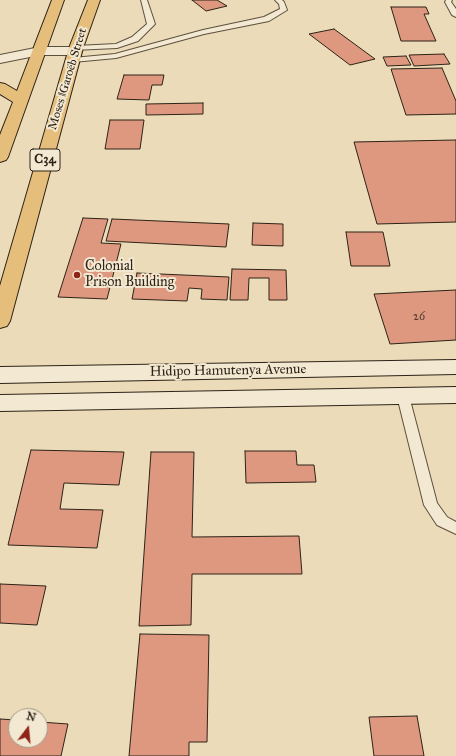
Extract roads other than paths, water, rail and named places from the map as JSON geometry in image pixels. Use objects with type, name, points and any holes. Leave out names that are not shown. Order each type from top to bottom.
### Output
[{"type":"main road","points":[[0,157],[58,0]]},
{"type":"main road","name":"Moses ǁGaroëb Street","points":[[0,321],[74,55],[94,0]]},
{"type":"main road","points":[[0,87],[20,100]]},
{"type":"street","points":[[0,59],[74,55]]},
{"type":"street","points":[[0,70],[38,57]]},
{"type":"street","name":"Hidipo Hamutenya Avenue","points":[[0,375],[456,367]]},
{"type":"street","name":"Hidipo Hamutenya Avenue","points":[[0,403],[456,395]]},
{"type":"lane","points":[[74,55],[117,46],[135,39],[151,24],[144,0]]},
{"type":"lane","points":[[74,55],[116,56],[203,32],[266,19],[284,10],[282,3],[278,0]]},
{"type":"lane","points":[[449,0],[448,2],[456,15]]},
{"type":"lane","points":[[403,396],[431,505],[442,520],[456,528]]},
{"type":"place","name":"Colonial Prison Building","points":[[77,275]]}]
